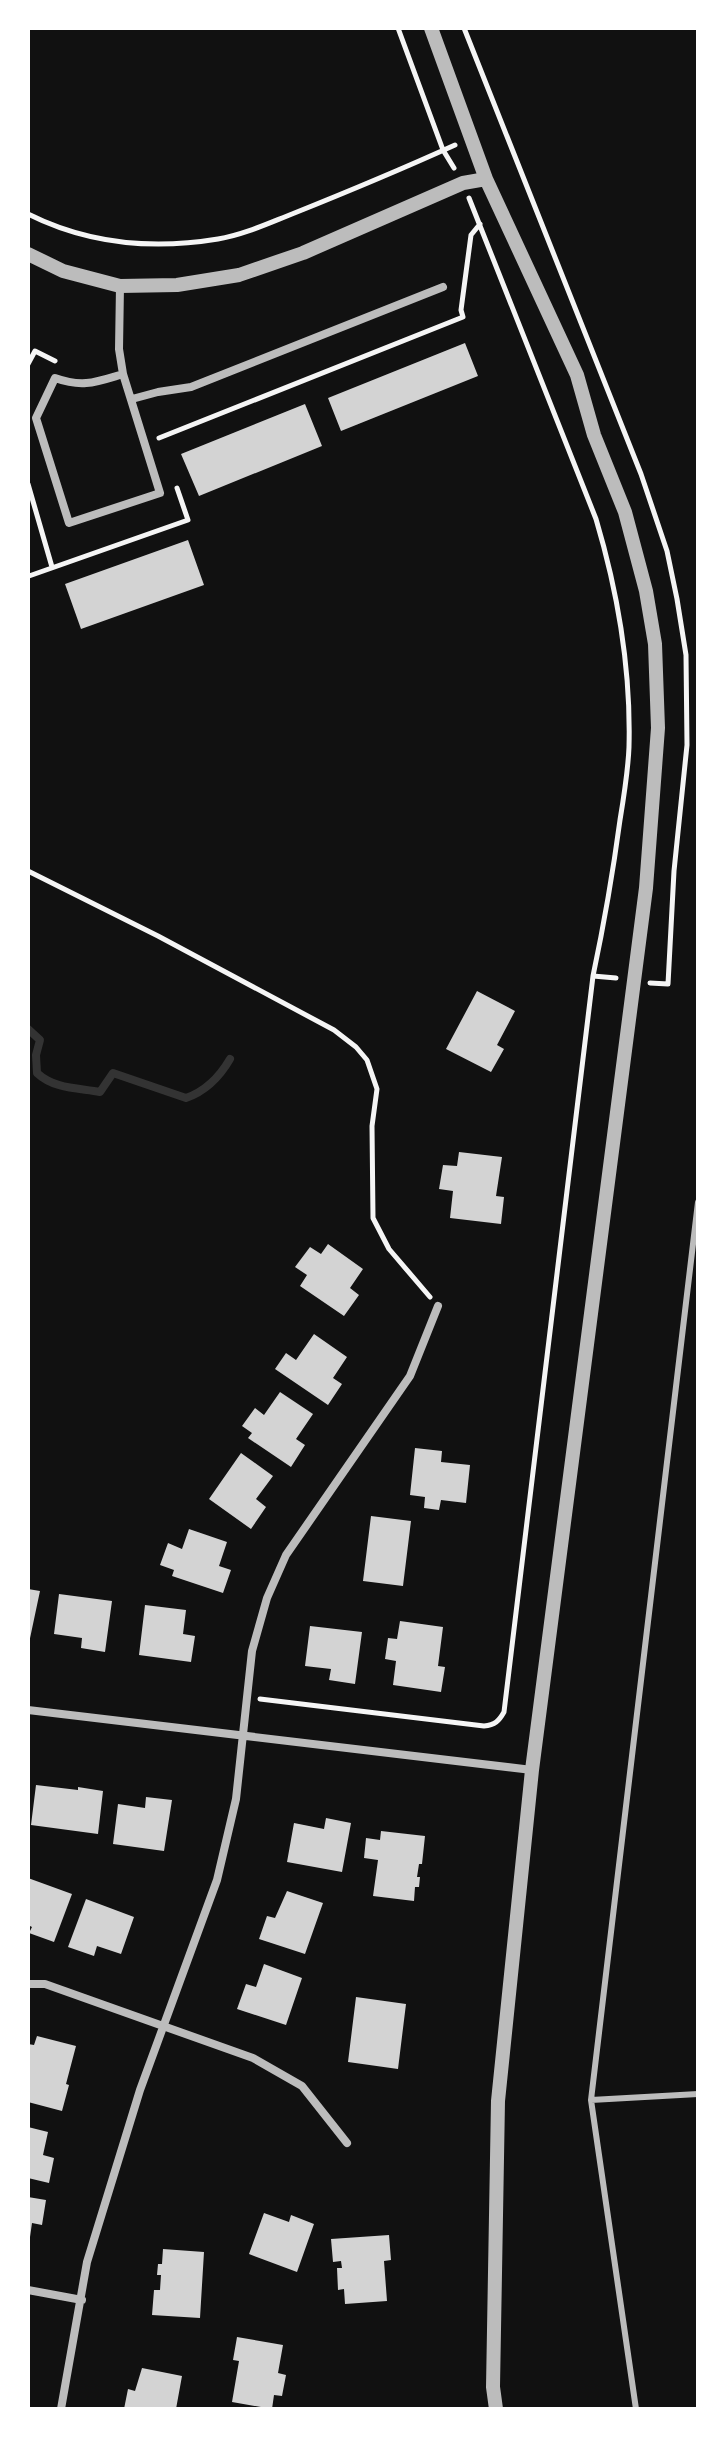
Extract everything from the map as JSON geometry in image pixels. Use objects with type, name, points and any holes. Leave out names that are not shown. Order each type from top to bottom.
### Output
[{"type":"street","points":[[431,28],[486,179],[577,375],[594,435],[625,512],[651,617],[658,728],[646,888],[532,1770],[498,2101],[493,2387],[496,2409]]},
{"type":"street","points":[[28,254],[63,271],[120,286],[177,285],[239,275],[303,253],[463,183],[486,179]]},
{"type":"street","points":[[120,286],[119,349],[123,374],[160,493],[69,523],[36,418],[55,378],[86,385],[123,374]]},
{"type":"street","points":[[132,399],[191,387],[443,287]]},
{"type":"street","points":[[61,2409],[87,2262],[140,2090],[217,1880],[236,1799],[252,1651],[267,1598],[286,1555],[410,1376],[438,1306]]},
{"type":"street","points":[[28,1710],[532,1770]]},
{"type":"street","points":[[28,1984],[45,1984],[253,2058],[302,2086],[347,2143]]},
{"type":"street","points":[[28,2290],[82,2300]]},
{"type":"lane","points":[[636,2409],[591,2100],[698,1202]]},
{"type":"lane","points":[[591,2100],[698,2094]]},
{"type":"path","points":[[247,1698],[484,1726],[493,1725],[504,1712],[593,976],[610,895],[626,779],[629,721],[626,661],[603,542],[480,224],[463,183],[443,150],[398,28]]},
{"type":"path","points":[[28,214],[66,231],[121,243],[221,239],[344,194],[503,127]]},
{"type":"path","points":[[159,438],[463,317],[461,310],[471,235],[480,224]]},
{"type":"path","points":[[28,484],[53,568]]},
{"type":"path","points":[[28,871],[334,1030],[356,1047],[367,1060],[377,1089],[372,1126],[373,1218],[389,1249],[438,1306]]},
{"type":"building","points":[[465,343],[478,376],[341,431],[328,398]]},
{"type":"building","points":[[305,404],[322,446],[199,496],[181,454]]},
{"type":"building","points":[[188,540],[204,585],[81,629],[65,584]]},
{"type":"building","points":[[477,991],[515,1011],[497,1045],[504,1049],[491,1072],[446,1049]]},
{"type":"building","points":[[459,1152],[502,1157],[496,1196],[504,1197],[501,1224],[450,1218],[453,1191],[439,1189],[443,1165],[457,1166]]},
{"type":"building","points":[[328,1244],[363,1269],[350,1288],[359,1295],[344,1316],[300,1286],[307,1275],[295,1267],[310,1247],[321,1254]]},
{"type":"building","points":[[314,1334],[347,1357],[333,1378],[342,1384],[328,1405],[275,1369],[286,1353],[296,1360]]},
{"type":"building","points":[[280,1392],[313,1414],[296,1439],[305,1445],[291,1467],[248,1438],[252,1433],[242,1426],[255,1408],[264,1415]]},
{"type":"building","points":[[415,1448],[442,1451],[441,1462],[470,1465],[466,1503],[441,1500],[439,1510],[424,1508],[425,1497],[410,1495]]},
{"type":"building","points":[[241,1453],[273,1476],[256,1499],[266,1507],[251,1529],[209,1499]]},
{"type":"building","points":[[371,1516],[411,1521],[403,1586],[363,1581]]},
{"type":"building","points":[[189,1529],[227,1542],[219,1566],[231,1570],[223,1593],[172,1576],[174,1570],[160,1565],[168,1543],[182,1549]]},
{"type":"building","points":[[28,1589],[40,1591],[29,1643],[28,1643]]},
{"type":"building","points":[[59,1594],[112,1601],[105,1652],[81,1648],[82,1638],[54,1634]]},
{"type":"building","points":[[145,1605],[186,1610],[183,1634],[195,1636],[191,1662],[139,1655]]},
{"type":"building","points":[[400,1621],[443,1627],[438,1666],[445,1667],[441,1692],[393,1685],[396,1661],[385,1659],[388,1638],[397,1639]]},
{"type":"building","points":[[310,1626],[362,1632],[355,1684],[329,1680],[331,1669],[305,1666]]},
{"type":"building","points":[[36,1785],[103,1791],[98,1834],[31,1825]]},
{"type":"building","points":[[146,1797],[172,1800],[164,1851],[113,1844],[118,1804],[145,1808]]},
{"type":"building","points":[[326,1818],[351,1823],[342,1872],[287,1862],[294,1823],[324,1829]]},
{"type":"building","points":[[381,1831],[425,1836],[422,1864],[419,1864],[417,1877],[420,1877],[419,1887],[415,1887],[414,1901],[373,1896],[378,1860],[364,1858],[366,1838],[380,1840]]},
{"type":"building","points":[[28,1878],[72,1894],[54,1942],[29,1933],[32,1927],[28,1925]]},
{"type":"building","points":[[287,1891],[323,1903],[305,1954],[259,1939],[267,1916],[275,1918]]},
{"type":"building","points":[[86,1899],[134,1917],[121,1954],[97,1946],[94,1956],[68,1947]]},
{"type":"building","points":[[264,1964],[302,1978],[286,2025],[237,2009],[246,1984],[256,1987]]},
{"type":"building","points":[[356,1997],[406,2004],[398,2069],[348,2062]]},
{"type":"building","points":[[37,2036],[76,2046],[62,2111],[28,2102],[28,2044],[34,2045]]},
{"type":"building","points":[[28,2127],[48,2132],[43,2155],[54,2158],[49,2183],[28,2178]]},
{"type":"building","points":[[28,2197],[46,2200],[42,2225],[32,2223],[30,2237]]},
{"type":"building","points":[[264,2213],[289,2222],[291,2215],[314,2224],[297,2272],[249,2254]]},
{"type":"building","points":[[389,2235],[391,2260],[384,2261],[387,2301],[345,2304],[344,2289],[338,2290],[337,2268],[342,2268],[341,2261],[333,2262],[331,2239]]},
{"type":"building","points":[[163,2249],[204,2252],[200,2318],[152,2315],[154,2290],[160,2290],[161,2275],[157,2275]]},
{"type":"building","points":[[237,2337],[283,2345],[278,2373],[286,2375],[282,2396],[274,2395],[272,2409],[232,2402],[239,2361],[233,2360]]},
{"type":"building","points":[[142,2368],[182,2376],[176,2409],[124,2409],[128,2389],[135,2391]]},
{"type":"waterway","points":[[28,1029],[40,1040],[36,1055],[37,1073],[59,1085],[100,1092],[113,1073],[186,1098],[211,1083],[230,1059]]}]
